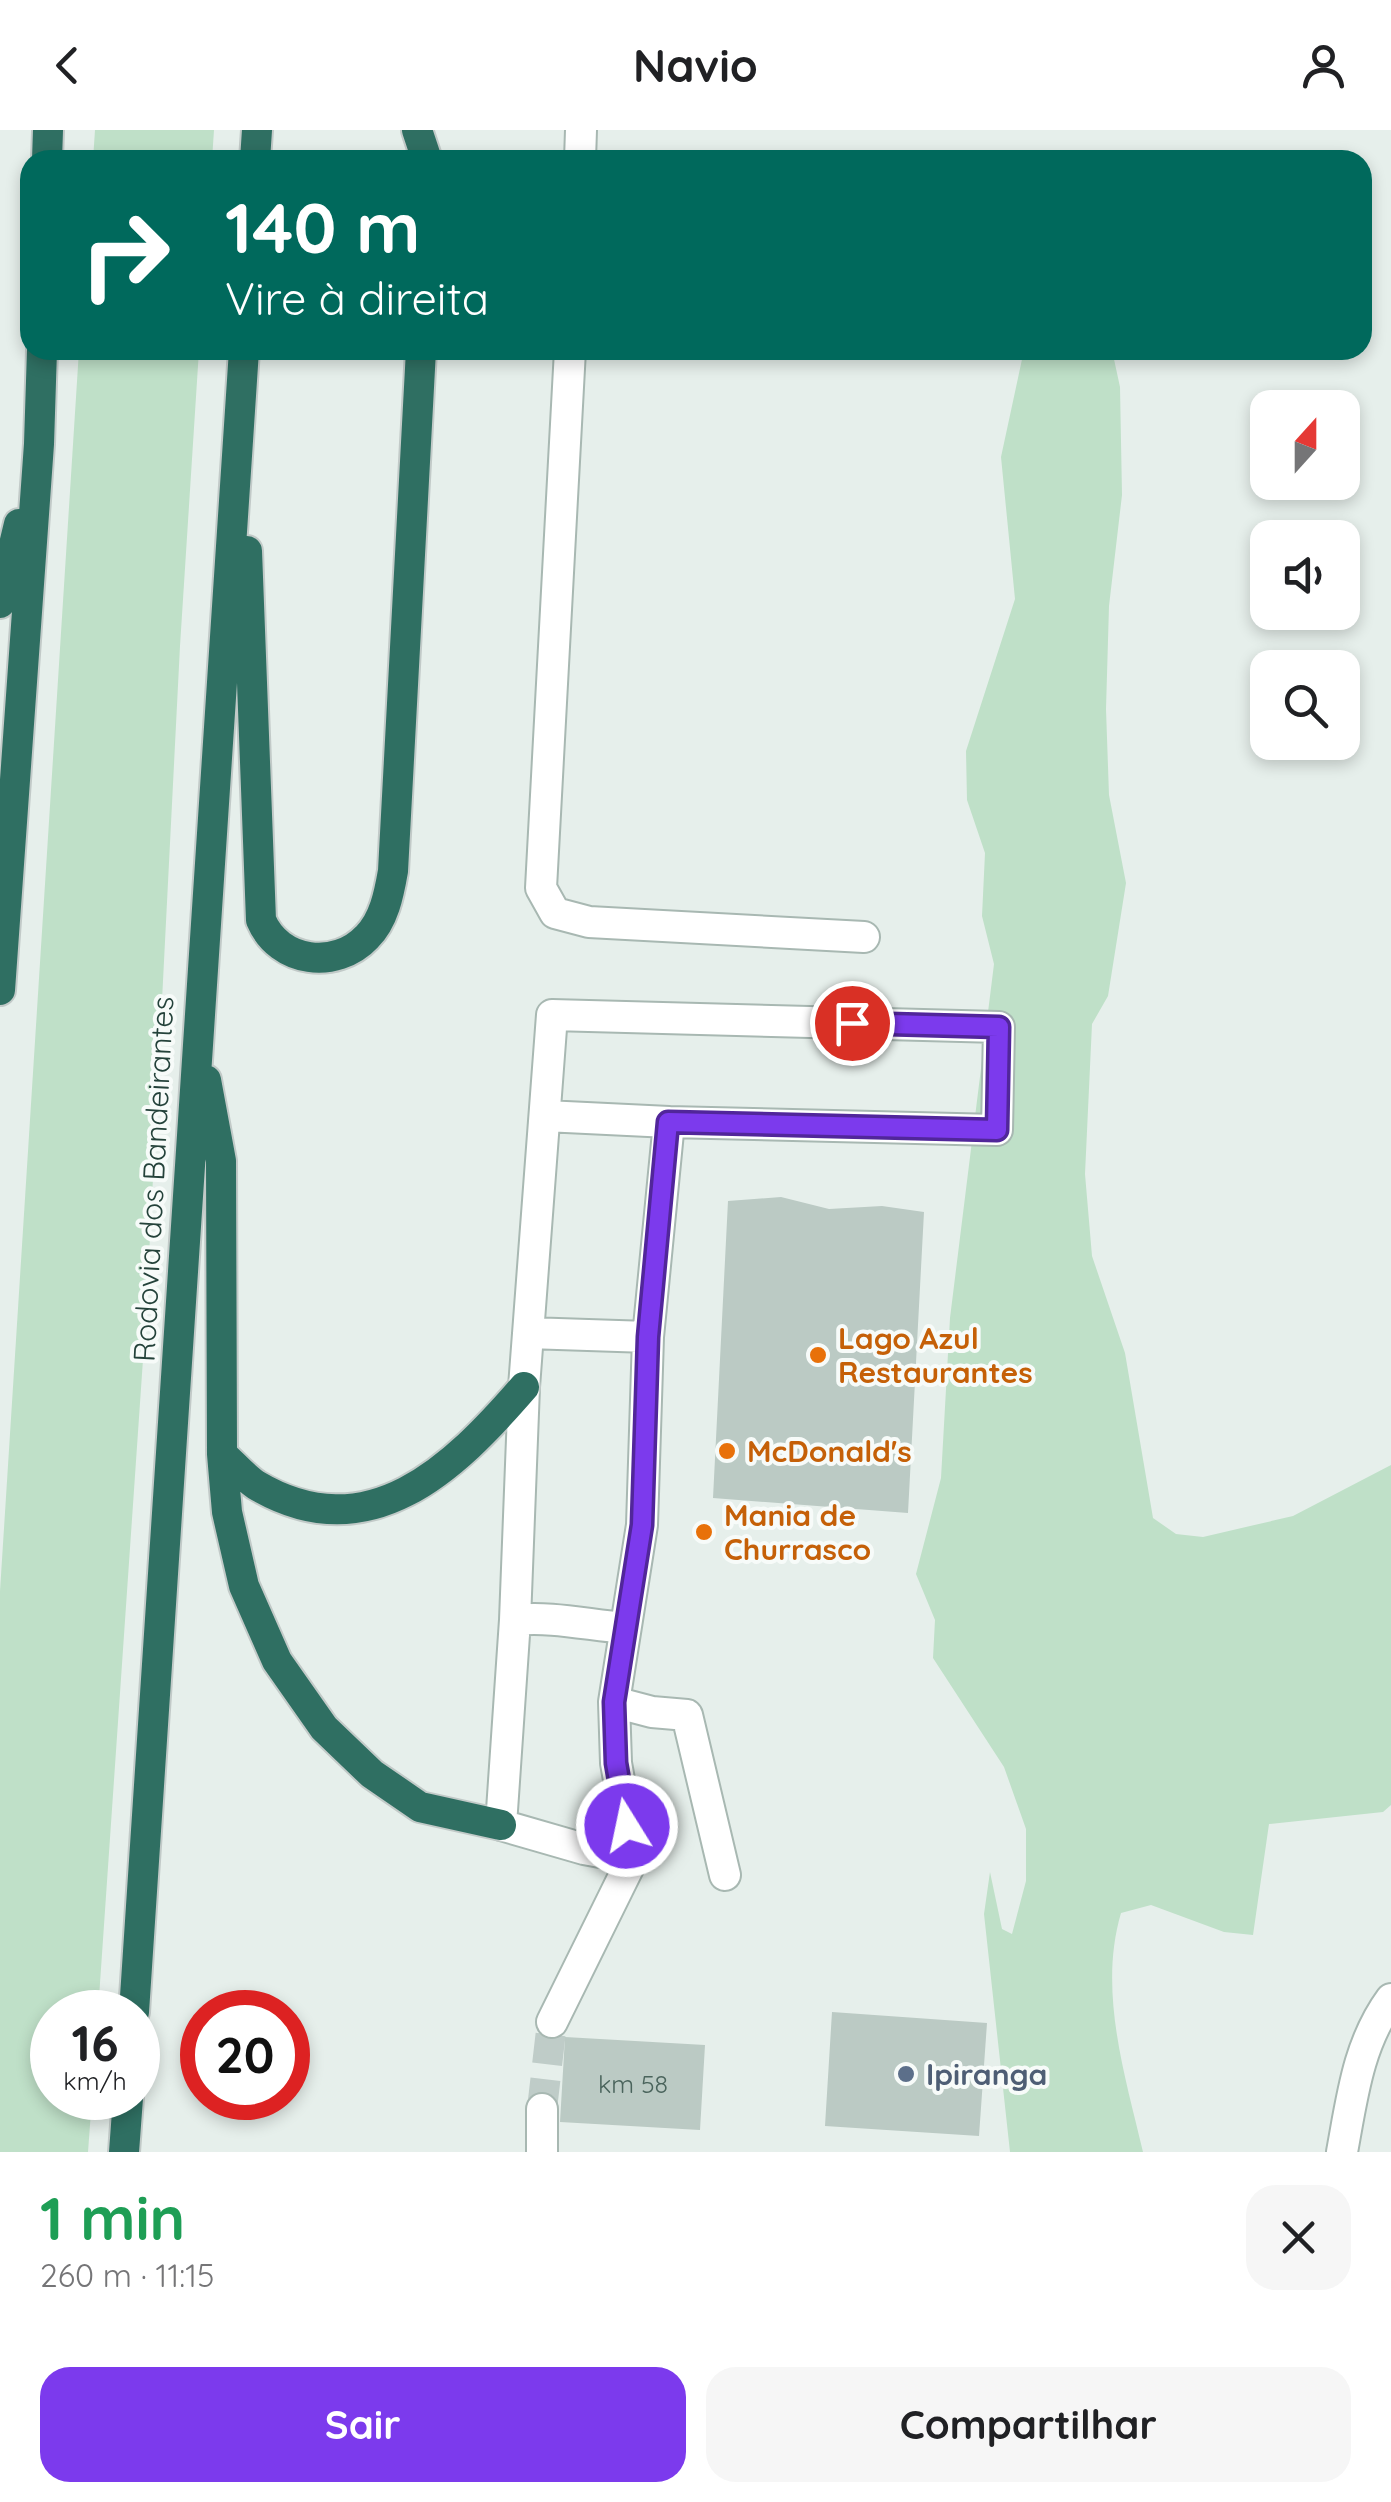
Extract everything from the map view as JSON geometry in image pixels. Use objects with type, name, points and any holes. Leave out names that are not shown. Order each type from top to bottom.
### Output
[{"type":"highway","points":[[0,990],[42,360]]},
{"type":"highway","name":"Rodovia dos Bandeirantes","points":[[136,1990],[243,360]]},
{"type":"highway","points":[[241,392],[262,920],[273,941],[285,950],[316,959],[328,958],[356,947],[375,927],[394,871],[420,360]]},
{"type":"highway","points":[[0,602],[39,444]]},
{"type":"highway","points":[[197,1028],[221,1161],[222,1454],[227,1512],[244,1586],[277,1660],[324,1728],[372,1774],[420,1806],[501,1825]]},
{"type":"highway","points":[[222,1454],[254,1484],[293,1502],[342,1511],[396,1499],[446,1466],[492,1424],[524,1387]]},
{"type":"highway","points":[[124,2152],[126,2120]]},
{"type":"street","points":[[569,360],[541,888],[555,913],[589,922],[864,937]]},
{"type":"street","points":[[544,1116],[997,1130],[999,1027],[552,1015],[544,1116],[524,1387],[515,1620],[501,1825],[584,1849],[633,1858]]},
{"type":"street","points":[[552,2022],[633,1858],[616,1763],[614,1702],[642,1525],[648,1337],[668,1122]]},
{"type":"street","points":[[528,1333],[648,1337]]},
{"type":"street","points":[[515,1620],[546,1616],[566,1624],[625,1628]]},
{"type":"street","points":[[614,1702],[652,1712],[687,1714],[725,1875]]},
{"type":"street","points":[[1342,2152],[1362,2054],[1391,1999]]},
{"type":"street","points":[[542,2108],[542,2152]]},
{"type":"green space","points":[[95,130],[214,130],[213,150],[94,150]]},
{"type":"green space","points":[[78,360],[198,360],[146,1316],[100,1990],[30,1990],[30,2120],[90,2120],[88,2152],[0,2152],[0,1591]]},
{"type":"green space","points":[[1022,360],[1114,360],[1120,387],[1122,495],[1109,606],[1106,709],[1109,795],[1126,883],[1108,996],[1092,1024],[1085,1174],[1092,1256],[1125,1353],[1153,1518],[1176,1534],[1203,1537],[1293,1516],[1391,1465],[1391,1805],[1383,1812],[1269,1824],[1253,1935],[1224,1932],[1151,1905],[1121,1913],[1112,1972],[1113,2003],[1122,2063],[1143,2152],[1010,2152],[984,1914],[990,1872],[1002,1929],[1012,1934],[1026,1881],[1026,1829],[1004,1767],[933,1658],[935,1620],[916,1574],[941,1478],[950,1318],[994,964],[982,916],[985,853],[967,800],[966,751],[1015,599],[1001,457]]},
{"type":"building","name":"Lago Azul Restaurantes","points":[[781,1197],[829,1209],[882,1206],[924,1212],[908,1513],[713,1498],[728,1201]]},
{"type":"building","name":"Ipiranga","points":[[832,2012],[987,2023],[979,2136],[825,2126]]},
{"type":"building","points":[[565,2037],[705,2045],[700,2130],[560,2122]]},
{"type":"tunnel","points":[[542,2109],[552,2022]]},
{"type":"place","name":"Lago Azul Restaurantes","points":[[818,1355]]},
{"type":"place","name":"McDonald's","points":[[727,1451]]},
{"type":"place","name":"Mania de Churrasco","points":[[704,1532]]},
{"type":"place","name":"Ipiranga","points":[[906,2074]]},
{"type":"route","points":[[627,1826],[616,1763],[614,1702],[642,1525],[648,1337],[668,1122],[997,1130],[999,1027],[852,1023]]}]
